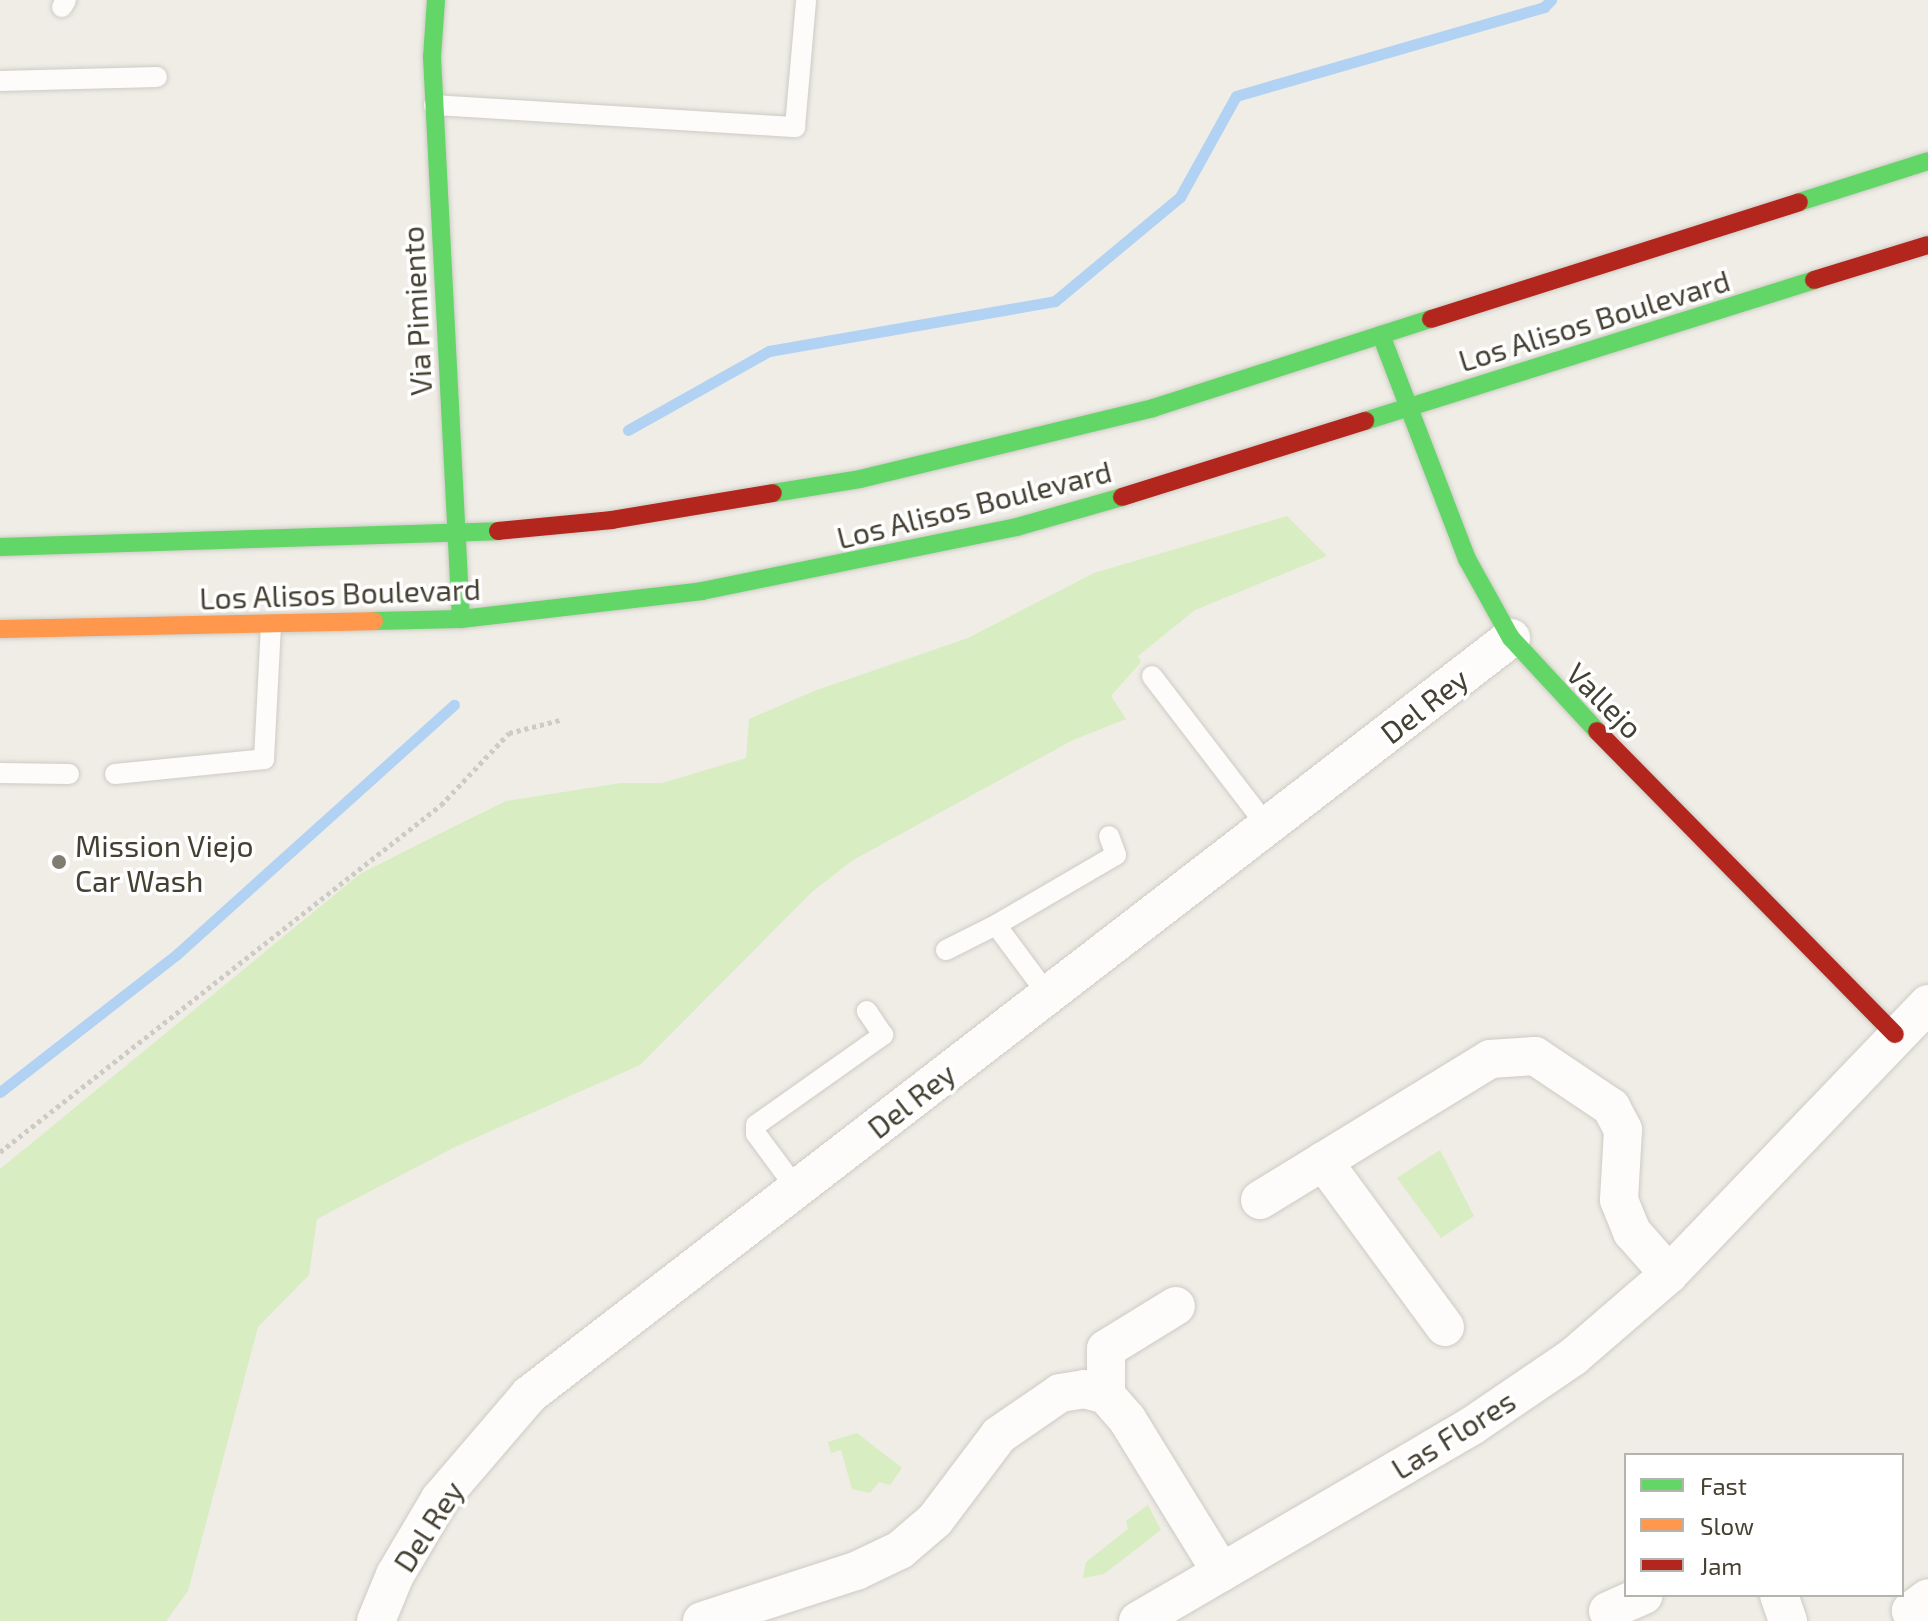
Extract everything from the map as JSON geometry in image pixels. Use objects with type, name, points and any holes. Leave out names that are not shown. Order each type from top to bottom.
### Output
[{"type":"main road","name":"Via Pimiento","points":[[436,0],[434,105],[461,619]]},
{"type":"main road","name":"Los Alisos Boulevard","points":[[0,547],[455,535],[612,520],[860,479],[1153,408],[1928,161]]},
{"type":"main road","name":"Los Alisos Boulevard","points":[[0,629],[271,626],[461,619],[702,591],[901,555],[1017,527],[1928,245]]},
{"type":"main road","name":"Vallejo","points":[[1381,335],[1467,559],[1511,638],[1536,670],[1895,1034]]},
{"type":"street","name":"Del Rey","points":[[376,1621],[395,1575],[440,1499],[529,1395],[1511,638]]},
{"type":"street","name":"Las Flores","points":[[1138,1621],[1473,1425],[1573,1357],[1669,1274],[1895,1034],[1928,1004]]},
{"type":"street","points":[[1260,1200],[1490,1059],[1535,1056],[1611,1107],[1623,1130],[1619,1200],[1632,1232],[1669,1274]]},
{"type":"street","points":[[1323,1161],[1445,1327]]},
{"type":"street","points":[[1106,1395],[1106,1349],[1176,1306]]},
{"type":"street","points":[[702,1621],[744,1615],[856,1571],[900,1550],[935,1520],[999,1435],[1030,1410],[1060,1393],[1084,1389],[1106,1395],[1127,1419],[1221,1572]]},
{"type":"street","points":[[1608,1611],[1640,1597]]},
{"type":"street","points":[[1780,1597],[1788,1621]]},
{"type":"lane","points":[[434,105],[795,127],[806,0]]},
{"type":"lane","points":[[0,81],[157,77]]},
{"type":"lane","points":[[115,774],[264,759],[271,626]]},
{"type":"lane","points":[[1152,676],[1267,826]]},
{"type":"lane","points":[[0,773],[69,774]]},
{"type":"lane","points":[[946,950],[996,925],[1116,855],[1109,836]]},
{"type":"lane","points":[[996,925],[1048,995]]},
{"type":"lane","points":[[796,1188],[756,1134],[756,1125],[883,1035],[867,1011]]},
{"type":"path","points":[[0,1152],[441,805],[509,733],[560,720]]},
{"type":"green space","points":[[1287,516],[1327,556],[1195,610],[1138,656],[1141,662],[1111,696],[1126,719],[1073,740],[853,860],[812,892],[640,1065],[455,1147],[317,1219],[309,1275],[258,1327],[188,1591],[166,1621],[0,1621],[0,1169],[360,874],[506,801],[621,783],[662,783],[746,758],[749,719],[814,691],[968,638],[1094,573]]},
{"type":"green space","points":[[1440,1150],[1474,1216],[1441,1238],[1397,1178]]},
{"type":"green space","points":[[857,1433],[902,1468],[890,1485],[879,1482],[870,1493],[852,1489],[841,1450],[831,1453],[828,1442]]},
{"type":"green space","points":[[1148,1505],[1161,1530],[1104,1574],[1083,1578],[1086,1562],[1128,1529],[1126,1521]]},
{"type":"waterway","points":[[628,430],[769,351],[1055,301],[1180,197],[1236,96],[1544,7],[1551,0]]},
{"type":"waterway","points":[[0,1092],[176,955],[454,705]]},
{"type":"traffic: fast","points":[[436,0],[432,57],[461,619]]},
{"type":"traffic: fast","points":[[1799,202],[1928,161]]},
{"type":"traffic: fast","points":[[1365,421],[1814,280]]},
{"type":"traffic: fast","points":[[773,493],[860,479],[1153,408],[1431,319]]},
{"type":"traffic: fast","points":[[1381,335],[1467,559],[1511,638],[1597,731]]},
{"type":"traffic: fast","points":[[374,621],[461,619],[702,591],[1017,527],[1122,497]]},
{"type":"traffic: fast","points":[[0,547],[498,531]]},
{"type":"traffic: slow","points":[[0,629],[374,621]]},
{"type":"traffic: jam","points":[[1431,319],[1799,202]]},
{"type":"traffic: jam","points":[[1814,280],[1928,245]]},
{"type":"traffic: jam","points":[[1122,497],[1365,421]]},
{"type":"traffic: jam","points":[[498,531],[612,520],[773,493]]},
{"type":"traffic: jam","points":[[1597,731],[1895,1034]]},
{"type":"place","name":"Mission Viejo Car Wash","points":[[59,862]]}]
